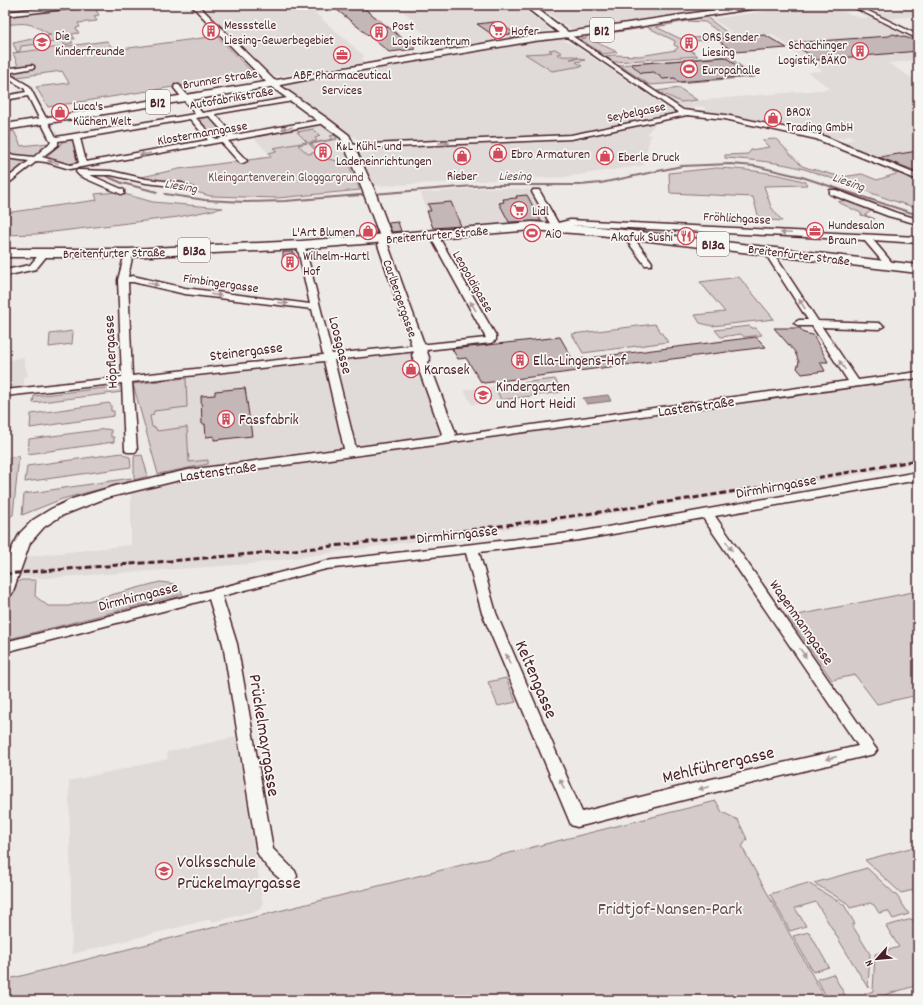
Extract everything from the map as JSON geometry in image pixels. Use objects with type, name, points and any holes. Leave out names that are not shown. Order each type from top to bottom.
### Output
[{"type":"main road","points":[[527,5],[565,33]]},
{"type":"main road","name":"Brunner Straße","points":[[5,127],[272,84],[320,74],[565,33],[749,5]]},
{"type":"main road","name":"Brunner Straße","points":[[565,33],[763,5]]},
{"type":"main road","name":"Carlbergergasse","points":[[272,84],[326,122],[344,137],[370,195],[385,234],[384,239]]},
{"type":"main road","name":"Breitenfurter Straße","points":[[5,253],[129,253],[301,245],[510,228],[556,227],[767,250],[918,269]]},
{"type":"street","points":[[5,14],[47,7],[82,5]]},
{"type":"street","name":"Carlbergergasse","points":[[194,5],[272,84]]},
{"type":"street","points":[[852,5],[918,37]]},
{"type":"street","points":[[565,33],[675,107],[687,113]]},
{"type":"street","points":[[5,72],[32,68]]},
{"type":"street","points":[[5,72],[27,87],[31,92],[55,143],[5,184]]},
{"type":"street","points":[[177,86],[184,98],[200,115]]},
{"type":"street","points":[[5,98],[31,92]]},
{"type":"street","name":"Autofabrikstraße","points":[[54,140],[293,99]]},
{"type":"street","points":[[210,113],[233,138]]},
{"type":"street","name":"Seybelgasse","points":[[349,147],[571,137],[687,113],[725,117],[818,137],[918,178]]},
{"type":"street","points":[[191,116],[214,142]]},
{"type":"street","name":"Klostermanngasse","points":[[82,169],[233,138],[326,122]]},
{"type":"street","points":[[76,136],[82,169],[121,192]]},
{"type":"street","points":[[223,140],[243,161]]},
{"type":"street","points":[[5,156],[37,158],[70,167],[182,186],[188,189]]},
{"type":"street","points":[[536,192],[556,227]]},
{"type":"street","points":[[833,192],[891,214],[918,222]]},
{"type":"street","name":"Fröhlichgasse","points":[[556,227],[570,222],[918,240]]},
{"type":"street","name":"Leopoldigasse","points":[[434,234],[491,336],[491,340]]},
{"type":"street","points":[[626,234],[648,263]]},
{"type":"street","points":[[866,237],[890,265]]},
{"type":"street","name":"Carlbergergasse","points":[[384,239],[382,243],[419,350],[418,354],[422,366],[425,368],[449,434],[445,440]]},
{"type":"street","name":"Loosgasse","points":[[301,245],[350,453]]},
{"type":"street","points":[[767,250],[854,384]]},
{"type":"street","points":[[5,273],[33,267],[45,253]]},
{"type":"street","name":"Höpflergasse","points":[[129,253],[123,280],[126,380],[131,450]]},
{"type":"street","name":"Fimbingergasse","points":[[123,280],[133,279],[185,291],[316,308]]},
{"type":"street","points":[[799,323],[879,326]]},
{"type":"street","name":"Steinergasse","points":[[5,393],[328,357],[419,350],[446,345],[491,340]]},
{"type":"street","name":"Lastenstraße","points":[[8,585],[25,538],[33,528],[45,518],[62,509],[94,497],[152,482],[188,474],[918,376]]},
{"type":"street","name":"Dirmhirngasse","points":[[5,647],[326,565],[386,557],[472,550],[579,536],[918,476]]},
{"type":"street","name":"Wagenmanngasse","points":[[707,514],[869,750]]},
{"type":"street","name":"Keltengasse","points":[[472,550],[489,613],[577,820]]},
{"type":"street","name":"Prückelmayrgasse","points":[[214,593],[230,644],[265,852],[289,876]]},
{"type":"street","name":"Mehlführergasse","points":[[577,820],[707,787],[869,750]]},
{"type":"shaded area","points":[[200,5],[379,5],[315,13],[365,57],[361,58],[365,62],[279,76],[269,75]]},
{"type":"shaded area","points":[[396,5],[518,5],[551,30],[471,46],[444,49],[412,23],[415,21]]},
{"type":"shaded area","points":[[537,5],[733,5],[571,29]]},
{"type":"shaded area","points":[[807,5],[825,5],[861,18],[873,17],[893,27],[890,28],[918,41],[918,60],[888,63],[918,82],[918,176],[848,147],[850,146],[841,142],[855,139],[851,136],[833,139],[775,124],[770,125],[732,116],[702,112],[706,108],[701,106],[687,109],[668,100],[671,98],[681,102],[831,89],[808,72],[823,71],[790,49],[793,49],[772,34],[735,37],[729,33],[732,32],[713,19]]},
{"type":"shaded area","points":[[890,5],[918,5],[918,18],[913,16],[886,19],[875,13],[901,11]]},
{"type":"shaded area","name":"Die Kinderfreunde","points":[[63,32],[64,45],[17,52],[13,45]]},
{"type":"shaded area","points":[[559,38],[578,48],[673,112],[568,135],[364,144],[286,89],[289,88],[284,85]]},
{"type":"shaded area","points":[[325,121],[339,132],[353,156],[348,163],[328,159],[272,157],[252,136]]},
{"type":"shaded area","points":[[656,123],[646,134],[652,135],[643,164],[646,165],[563,177],[374,186],[358,150],[590,138],[589,137]]},
{"type":"shaded area","points":[[486,188],[528,189],[547,221],[434,231],[421,193]]},
{"type":"shaded area","points":[[421,350],[455,438],[918,375],[918,463],[861,474],[582,518],[250,564],[46,578],[18,577],[25,557],[131,545],[131,492],[158,474],[133,384]]},
{"type":"shaded area","points":[[23,357],[28,376],[23,377],[25,386],[5,388],[5,361]]},
{"type":"shaded area","name":"Kindergarten und Hort Heidi","points":[[495,386],[501,400],[472,404],[464,390]]},
{"type":"shaded area","points":[[608,395],[611,401],[587,404],[583,398]]},
{"type":"shaded area","name":"Volksschule Prückelmayrgasse","points":[[236,737],[263,906],[259,910],[212,922],[211,919],[72,954],[69,781],[168,759],[167,752]]},
{"type":"green space","points":[[94,5],[119,5],[121,7],[96,10],[99,15],[94,16],[97,21],[78,23],[80,27],[76,28],[79,33],[72,34],[75,39],[70,39],[73,43],[64,45],[64,41],[21,46],[20,51],[17,52],[13,43],[51,35],[29,24],[5,25],[5,16]]},
{"type":"green space","points":[[705,16],[733,37],[712,39],[709,36],[723,35],[705,22],[687,21],[656,27],[681,39],[705,37],[709,40],[680,42],[698,56],[614,62],[605,56],[640,56],[676,50],[678,47],[674,45],[675,41],[645,26]]},
{"type":"green space","points":[[640,26],[643,28],[596,35],[592,40],[617,52],[603,54],[580,39],[586,38],[588,34]]},
{"type":"green space","points":[[217,36],[254,74],[48,107],[36,87],[69,83],[62,71],[17,77],[7,70],[19,68],[13,53],[107,41],[114,50]]},
{"type":"green space","points":[[555,49],[562,53],[557,54],[578,57],[570,59],[580,58],[585,60],[576,62],[582,66],[552,71],[525,54],[549,53],[552,52],[549,50]]},
{"type":"green space","name":"Europahalle","points":[[728,56],[755,77],[650,85],[619,65]]},
{"type":"green space","points":[[679,88],[697,100],[681,102],[657,91]]},
{"type":"green space","points":[[208,115],[228,137],[215,139],[196,118]]},
{"type":"green space","name":"Kleingartenverein Gloggargrund","points":[[313,129],[320,136],[315,138],[317,141],[298,145],[308,154],[317,152],[309,144],[333,139],[330,136],[335,135],[337,139],[311,144],[328,159],[348,163],[360,190],[278,198],[210,196],[196,192],[197,189],[191,185],[137,178],[179,169],[271,157],[269,153],[277,151],[273,148],[307,142],[297,132]]},
{"type":"green space","points":[[14,131],[21,146],[49,143],[34,157],[5,154],[5,133]]},
{"type":"green space","points":[[73,139],[77,163],[68,164],[45,158],[65,140]]},
{"type":"green space","points":[[776,139],[802,166],[808,168],[842,177],[862,174],[877,180],[899,173],[918,181],[918,208],[804,169],[775,163],[725,158],[725,155],[748,154],[751,150],[769,147],[762,140]]},
{"type":"green space","points":[[5,157],[31,159],[5,180]]},
{"type":"green space","points":[[716,168],[750,170],[773,174],[806,182],[807,185],[764,186],[771,207],[782,221],[759,219],[753,197],[670,193],[669,173]]},
{"type":"green space","points":[[117,192],[153,202],[223,208],[178,217],[36,234],[5,235],[5,213],[97,200],[95,194]]},
{"type":"green space","points":[[845,200],[892,216],[871,211],[865,215],[875,219],[861,215],[861,213],[838,202]]},
{"type":"green space","points":[[739,277],[774,319],[712,326],[700,323],[695,315],[725,312],[700,282]]},
{"type":"green space","points":[[655,324],[668,342],[583,353],[572,334]]},
{"type":"green space","points":[[750,326],[752,328],[756,328],[762,335],[744,337],[741,334],[721,337],[715,330]]},
{"type":"green space","points":[[73,331],[72,344],[49,347],[50,334]]},
{"type":"green space","points":[[186,378],[187,407],[154,411],[153,415],[150,416],[152,427],[156,428],[157,431],[187,427],[189,462],[208,460],[208,464],[158,474],[133,384]]},
{"type":"green space","points":[[555,379],[562,392],[501,400],[495,386]]},
{"type":"green space","points":[[122,386],[122,392],[33,403],[34,396]]},
{"type":"green space","points":[[109,403],[111,405],[111,411],[114,411],[114,416],[30,428],[31,414]]},
{"type":"green space","points":[[106,429],[111,430],[111,437],[114,437],[114,442],[28,454],[29,439]]},
{"type":"green space","points":[[122,453],[130,457],[131,467],[25,482],[27,466]]},
{"type":"green space","points":[[142,455],[148,476],[134,480],[134,456]]},
{"type":"green space","points":[[19,456],[13,515],[5,519],[5,458]]},
{"type":"green space","points":[[131,478],[131,481],[62,499],[22,515],[24,494]]},
{"type":"green space","points":[[21,580],[36,580],[35,596],[48,606],[69,606],[160,582],[175,584],[183,594],[5,640],[5,601],[14,593],[17,583]]},
{"type":"green space","points":[[918,591],[918,695],[877,704],[855,675],[832,680],[788,617]]},
{"type":"green space","points":[[506,678],[516,702],[498,706],[488,682]]},
{"type":"green space","name":"Fridtjof-Nansen-Park","points":[[716,801],[722,812],[738,820],[747,839],[742,847],[826,1000],[5,1000],[5,980]]},
{"type":"green space","points":[[918,846],[918,889],[901,893],[865,860]]},
{"type":"green space","points":[[867,868],[897,896],[909,914],[893,919],[888,911],[879,913],[874,905],[870,903],[850,908],[847,903],[814,883]]},
{"type":"green space","points":[[808,883],[844,905],[855,924],[852,925],[870,954],[868,988],[816,902],[795,908],[806,926],[790,931],[770,894]]},
{"type":"green space","points":[[912,919],[918,928],[918,985],[868,1000],[865,994],[873,991],[875,954],[899,947],[886,926]]},
{"type":"green space","points":[[809,932],[829,967],[813,972],[793,936]]},
{"type":"green space","points":[[833,974],[845,995],[828,1000],[817,979]]},
{"type":"building","name":"Post Logistikzentrum","points":[[331,5],[360,5],[416,49],[389,52]]},
{"type":"building","name":"Hofer","points":[[494,22],[504,26],[515,34],[493,35],[477,24]]},
{"type":"building","points":[[893,34],[918,41],[918,51],[818,60],[791,43],[889,36]]},
{"type":"building","points":[[765,35],[787,48],[734,52],[716,39]]},
{"type":"building","name":"Europahalle","points":[[725,57],[751,76],[679,82],[675,78],[663,79],[654,72],[641,73],[631,64]]},
{"type":"building","points":[[918,151],[918,172],[879,157]]},
{"type":"building","name":"Lidl","points":[[527,195],[541,221],[509,222],[499,203],[504,202],[503,199],[517,198],[516,196]]},
{"type":"building","points":[[451,202],[461,226],[433,228],[427,211],[431,211],[428,204]]},
{"type":"building","points":[[398,222],[401,231],[392,232],[388,223]]},
{"type":"building","name":"L'Art Blumen","points":[[375,227],[377,233],[362,234],[360,228]]},
{"type":"building","points":[[283,252],[294,252],[296,265],[283,266]]},
{"type":"building","points":[[774,328],[800,328],[804,333],[813,335],[828,362],[820,362],[825,371],[802,374],[797,368],[799,362],[795,352]]},
{"type":"building","name":"Ella-Lingens-Hof","points":[[560,337],[573,360],[756,337],[766,347],[484,383],[481,382],[466,358],[458,359],[452,349]]},
{"type":"building","name":"Fassfabrik","points":[[245,388],[252,436],[214,440],[214,436],[206,437],[205,424],[202,424],[201,396],[215,395],[215,391]]},
{"type":"waterway","name":"Liesing","points":[[165,194],[205,200],[245,202],[285,201],[486,185],[580,185],[601,183],[682,166],[730,164],[755,166],[802,177],[918,215]]},
{"type":"waterway","name":"Liesing","points":[[106,176],[122,183],[157,192]]},
{"type":"railway","points":[[5,574],[278,552],[438,534],[644,506],[918,460]]},
{"type":"place","name":"Hofer","points":[[498,30]]},
{"type":"place","name":"Messstelle Liesing-Gewerbegebiet","points":[[211,31]]},
{"type":"place","name":"Post Logistikzentrum","points":[[379,32]]},
{"type":"place","name":"Die Kinderfreunde","points":[[42,42]]},
{"type":"place","name":"ORS Sender Liesing","points":[[689,43]]},
{"type":"place","name":"Schachinger Logistik, BÄKO","points":[[860,51]]},
{"type":"place","name":"ABF Pharmaceutical Services","points":[[342,55]]},
{"type":"place","name":"Europahalle","points":[[689,69]]},
{"type":"place","name":"Luca's Küchen Welt","points":[[60,112]]},
{"type":"place","name":"BROX Trading GmbH","points":[[773,118]]},
{"type":"place","name":"K&L Kühl- und Ladeneinrichtungen","points":[[323,152]]},
{"type":"place","name":"Ebro Armaturen","points":[[498,153]]},
{"type":"place","name":"Rieber","points":[[462,156]]},
{"type":"place","name":"Eberle Druck","points":[[605,156]]},
{"type":"place","name":"Lidl","points":[[519,210]]},
{"type":"place","name":"L'Art Blumen","points":[[368,231]]},
{"type":"place","name":"Hundesalon Braun","points":[[815,231]]},
{"type":"place","name":"AiO","points":[[532,233]]},
{"type":"place","name":"Akafuk Sushi","points":[[686,236]]},
{"type":"place","name":"Wilhelm-Hartl Hof","points":[[290,262]]},
{"type":"place","name":"Ella-Lingens-Hof","points":[[520,360]]},
{"type":"place","name":"Karasek","points":[[411,369]]},
{"type":"place","name":"Kindergarten und Hort Heidi","points":[[483,395]]},
{"type":"place","name":"Fassfabrik","points":[[226,419]]},
{"type":"place","name":"Volksschule Prückelmayrgasse","points":[[164,871]]}]
